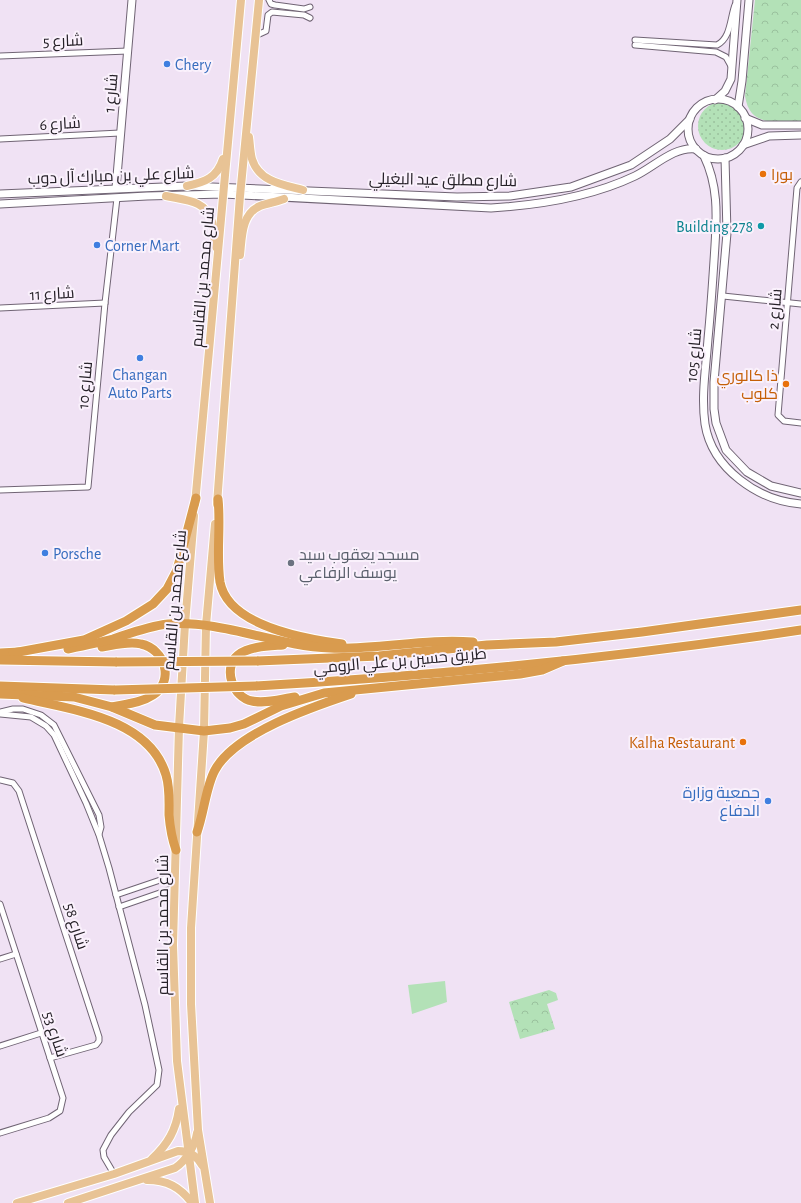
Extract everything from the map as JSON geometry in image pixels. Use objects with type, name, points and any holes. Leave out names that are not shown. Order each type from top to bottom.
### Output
[{"type":"highway","points":[[13,653],[84,640],[126,621],[148,608],[167,588],[173,578],[180,561],[186,531],[196,498]]},
{"type":"highway","points":[[218,499],[220,516],[220,582],[226,596],[235,608],[256,620],[288,632],[323,641],[365,647]]},
{"type":"highway","name":"طريق حسين بن علي الرومي","points":[[0,660],[117,662],[257,661],[379,656],[488,645],[556,642],[801,610]]},
{"type":"highway","points":[[68,649],[103,642],[146,628],[168,624],[206,625],[293,644],[329,648],[445,641],[488,645]]},
{"type":"highway","name":"طريق حسين بن علي الرومي","points":[[0,686],[115,690],[256,686],[328,682],[563,661],[801,630]]},
{"type":"highway","points":[[0,652],[13,653],[130,643],[149,646],[163,659],[165,678],[161,687],[155,694],[146,699],[112,707]]},
{"type":"highway","points":[[293,644],[261,647],[246,650],[237,655],[232,665],[230,676],[233,687],[240,696],[250,701],[261,702],[324,693],[520,674],[542,670],[563,661]]},
{"type":"highway","points":[[197,832],[212,777],[219,764],[229,753],[255,735],[284,720],[366,689]]},
{"type":"highway","points":[[4,694],[74,697],[112,707],[155,725],[204,731],[230,728],[244,724],[281,706],[324,693]]},
{"type":"highway","points":[[4,694],[88,713],[123,727],[145,742],[161,762],[166,776],[169,790],[170,824],[176,850]]},
{"type":"main road","name":"شارع محمد بن القاسم","points":[[195,1203],[177,1061],[173,945],[179,727],[185,624],[227,145],[242,0]]},
{"type":"main road","name":"شارع محمد بن القاسم","points":[[210,1203],[198,1130],[191,1004],[191,935],[204,731],[206,625],[218,499],[228,341],[257,2]]},
{"type":"main road","points":[[247,127],[252,159],[258,170],[274,182],[303,190]]},
{"type":"main road","points":[[187,186],[200,183],[214,176],[219,170],[227,145]]},
{"type":"main road","points":[[166,196],[198,203],[208,212],[212,222],[218,260]]},
{"type":"main road","points":[[228,341],[246,221],[255,209],[284,199]]},
{"type":"main road","points":[[149,1162],[162,1149],[174,1132],[178,1121],[181,1098]]},
{"type":"main road","points":[[68,1203],[175,1168],[185,1160],[188,1152],[195,1143],[198,1130]]},
{"type":"main road","points":[[17,1203],[114,1174],[178,1151],[188,1152],[198,1159],[204,1168]]},
{"type":"main road","points":[[142,1180],[164,1182],[174,1185],[184,1193],[192,1203]]},
{"type":"street","name":"شارع 1","points":[[116,188],[132,0]]},
{"type":"street","points":[[269,0],[271,4],[280,3],[300,8],[310,7]]},
{"type":"street","points":[[732,68],[726,57],[716,52],[635,42],[717,45],[725,38],[737,0]]},
{"type":"street","points":[[714,100],[727,102],[738,107],[745,118],[747,127],[747,136],[743,145],[738,151],[726,158],[718,159],[704,156],[696,149],[688,135],[690,119],[699,106],[722,95],[729,86],[732,68],[737,0]]},
{"type":"street","points":[[738,107],[742,81],[748,0]]},
{"type":"street","points":[[279,12],[280,3]]},
{"type":"street","points":[[255,36],[266,30],[270,13],[279,12],[304,15],[310,18]]},
{"type":"street","name":"شارع 5","points":[[0,56],[128,51]]},
{"type":"street","points":[[745,118],[766,125],[801,125]]},
{"type":"street","name":"شارع مطلق عيد البغيلي","points":[[223,190],[241,187],[475,196],[510,196],[541,192],[571,186],[605,176],[631,166],[670,139],[690,119]]},
{"type":"street","name":"شارع 6","points":[[0,139],[120,133]]},
{"type":"street","points":[[743,145],[769,136],[801,135]]},
{"type":"street","name":"شارع مطلق عيد البغيلي","points":[[223,190],[240,196],[284,199],[491,208],[561,200],[608,187],[636,176],[680,151],[696,149]]},
{"type":"street","name":"شارع 105","points":[[704,156],[714,181],[716,215],[712,298],[704,381],[703,406],[705,426],[711,442],[722,461],[736,476],[756,491],[783,502],[801,504]]},
{"type":"street","name":"شارع 105","points":[[726,158],[727,233],[723,296],[714,382],[714,409],[726,450],[747,472],[777,488],[801,493]]},
{"type":"street","name":"شارع 2","points":[[801,182],[797,188],[778,414],[784,421],[801,423]]},
{"type":"street","name":"شارع علي بن مبارك آل دوب","points":[[0,194],[187,186],[223,190]]},
{"type":"street","name":"شارع علي بن مبارك آل دوب","points":[[0,204],[166,196],[223,190]]},
{"type":"street","points":[[421,205],[425,199],[467,200],[475,196]]},
{"type":"street","name":"شارع 10","points":[[0,490],[88,487],[105,303],[117,198]]},
{"type":"street","points":[[723,296],[801,304]]},
{"type":"street","name":"شارع 11","points":[[0,308],[105,303]]},
{"type":"street","points":[[704,381],[710,384],[714,382]]},
{"type":"street","points":[[0,713],[31,717],[42,722],[50,730],[57,741],[99,835],[146,1005],[159,1075],[154,1089],[129,1112],[111,1135],[104,1147],[104,1157],[114,1174]]},
{"type":"street","name":"شارع 58","points":[[0,780],[13,783],[19,791],[99,1037],[99,1042],[96,1045],[50,1058]]},
{"type":"street","points":[[116,895],[175,875]]},
{"type":"street","points":[[119,907],[174,888]]},
{"type":"street","name":"شارع 53","points":[[0,904],[63,1098],[60,1111],[49,1118],[0,1133]]},
{"type":"street","points":[[0,959],[16,954]]},
{"type":"street","points":[[0,1046],[41,1033]]},
{"type":"green space","points":[[755,0],[801,0],[801,121],[773,122],[765,120],[758,118],[752,113],[748,106],[745,96]]},
{"type":"green space","points":[[717,102],[727,102],[739,109],[746,121],[746,131],[739,143],[727,150],[717,150],[709,146],[702,139],[698,131],[698,121],[702,113],[709,106]]},
{"type":"green space","points":[[445,981],[447,1002],[412,1014],[408,985]]},
{"type":"green space","points":[[549,990],[556,993],[558,1000],[547,1004],[555,1029],[520,1039],[509,1002]]},
{"type":"place","name":"Chery","points":[[167,64]]},
{"type":"place","name":"بورا","points":[[763,174]]},
{"type":"place","name":"Building 278","points":[[761,226]]},
{"type":"place","name":"Corner Mart","points":[[97,245]]},
{"type":"place","name":"Changan Auto Parts","points":[[140,358]]},
{"type":"place","name":"ذا كالوري كلوب","points":[[786,384]]},
{"type":"place","name":"Porsche","points":[[45,553]]},
{"type":"place","name":"مسجد يعقوب سيد يوسف الرفاعي","points":[[291,563]]},
{"type":"place","name":"Kalha Restaurant","points":[[743,742]]},
{"type":"place","name":"جمعية وزارة الدفاع","points":[[768,801]]}]
